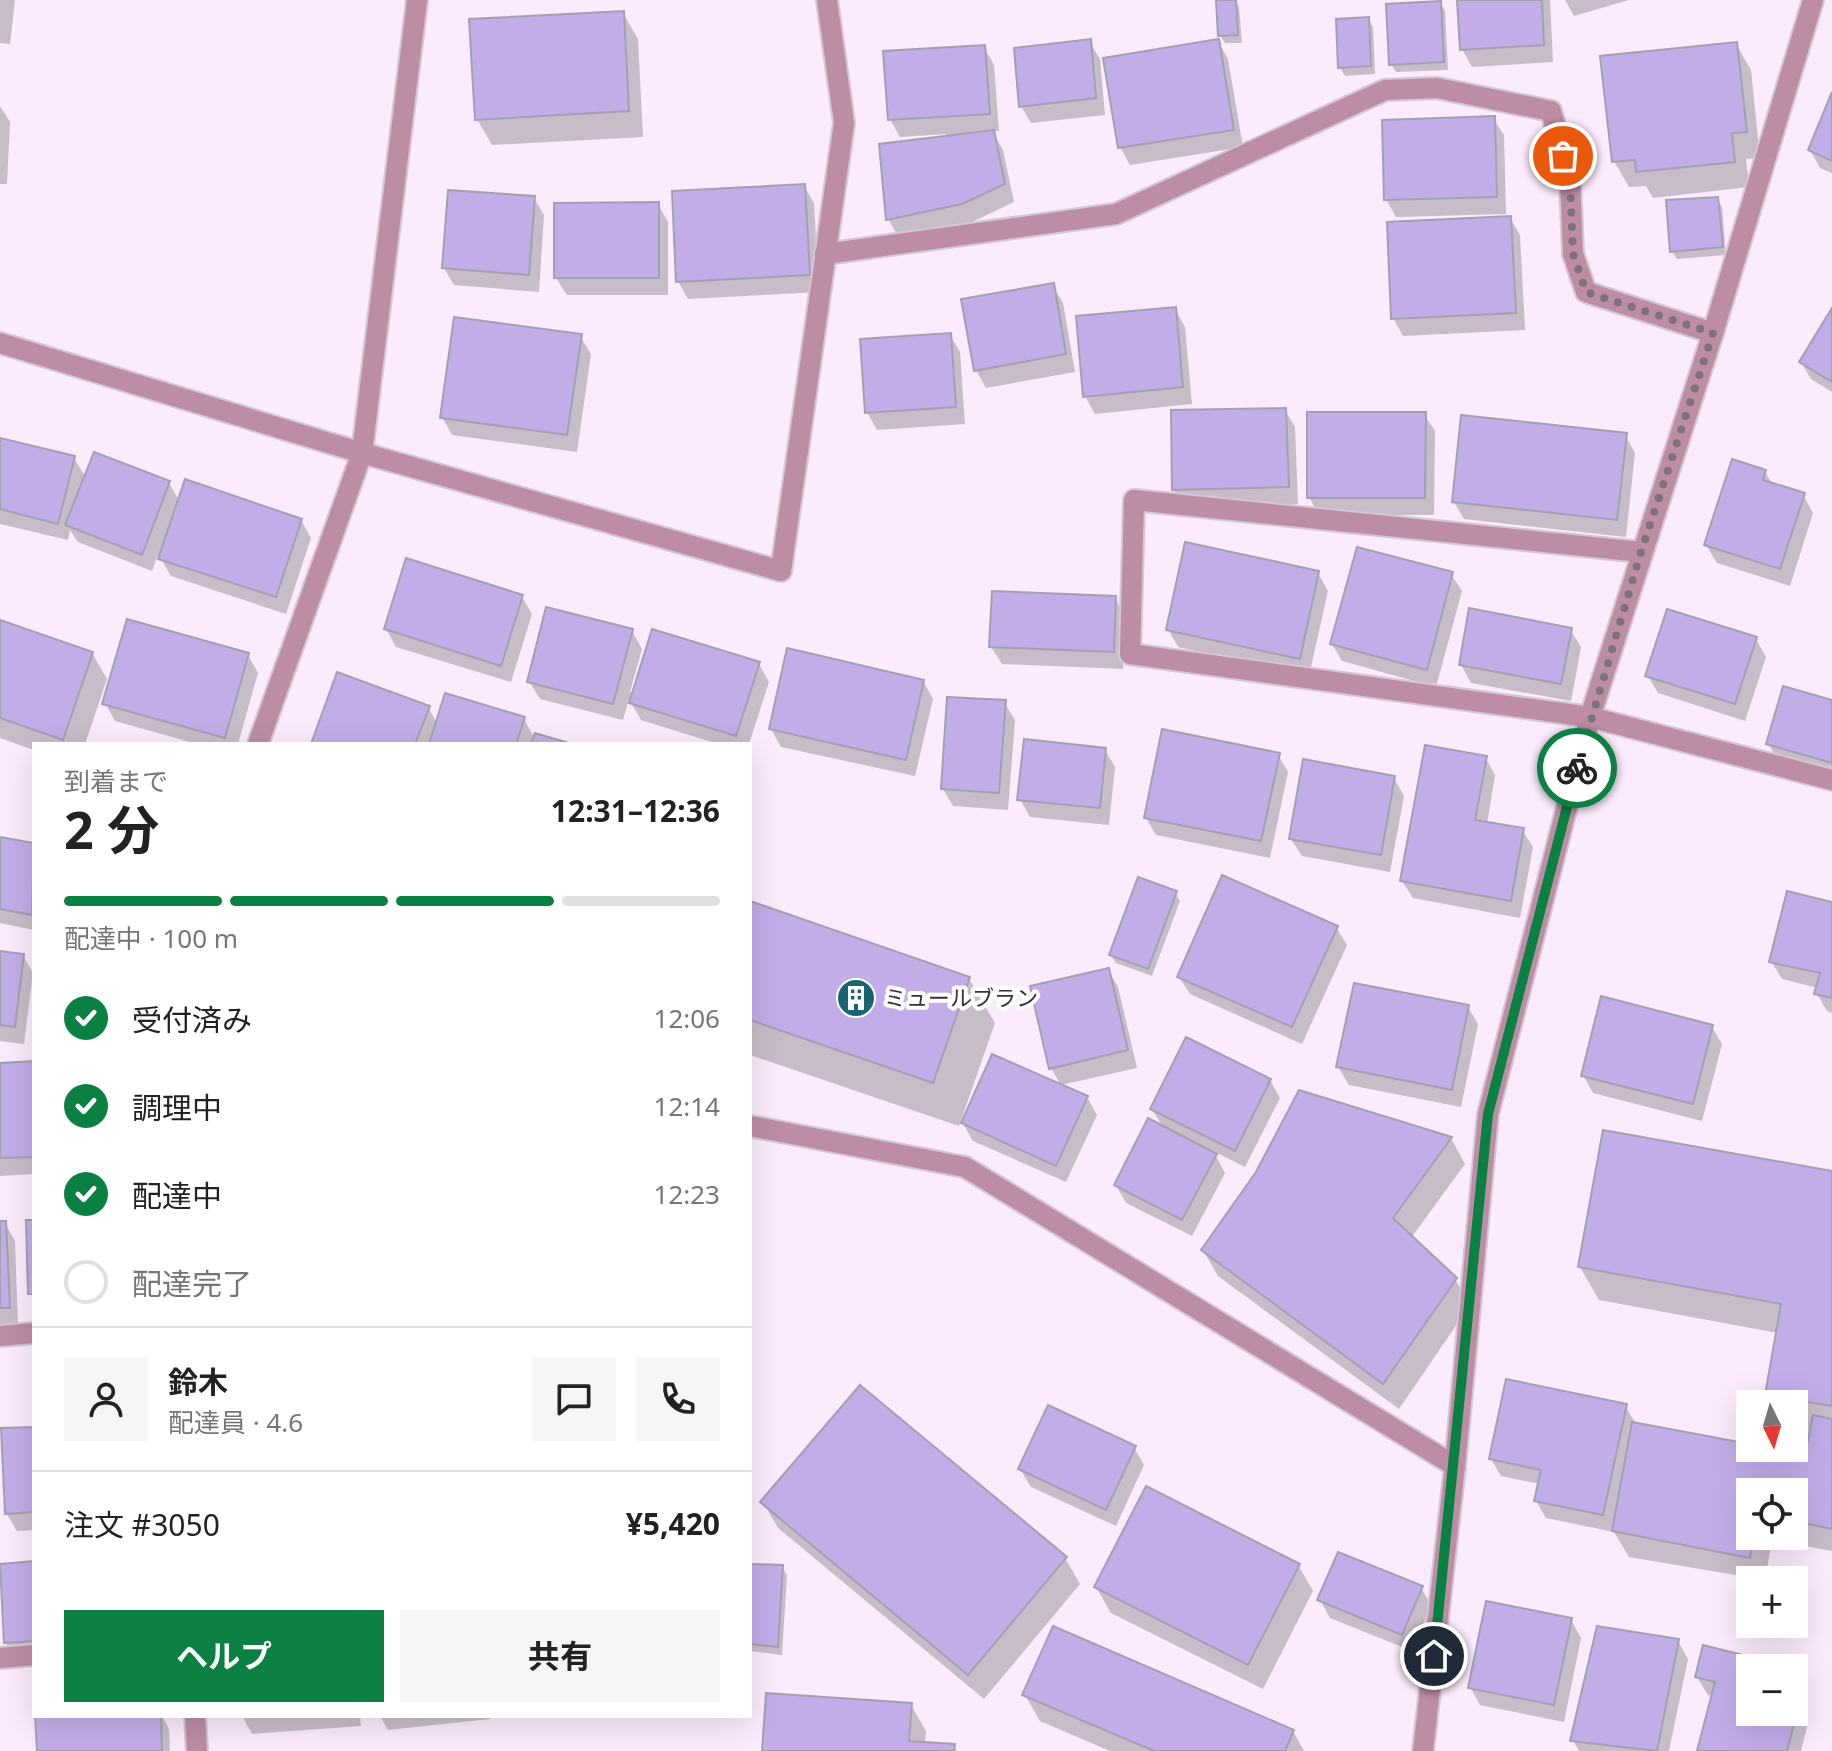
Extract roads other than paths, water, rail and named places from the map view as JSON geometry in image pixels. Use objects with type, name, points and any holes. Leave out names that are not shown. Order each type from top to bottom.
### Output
[{"type":"street","points":[[259,742],[362,453],[417,0]]},
{"type":"street","points":[[0,343],[362,453],[781,571],[844,123],[827,0]]},
{"type":"street","points":[[1423,1751],[1455,1466],[1488,1114],[1590,717],[1713,333],[1813,0]]},
{"type":"street","points":[[825,254],[1116,214],[1385,90],[1437,88],[1551,111],[1570,179],[1573,254],[1586,292],[1713,333]]},
{"type":"street","points":[[1641,552],[1134,500],[1130,654],[1590,717],[1832,780]]},
{"type":"street","points":[[752,1126],[965,1167],[1455,1466]]},
{"type":"street","points":[[0,1336],[32,1333]]},
{"type":"street","points":[[0,1658],[32,1655]]},
{"type":"street","points":[[195,1718],[197,1751]]},
{"type":"place","name":"ミュールブラン","points":[[856,998]]}]
